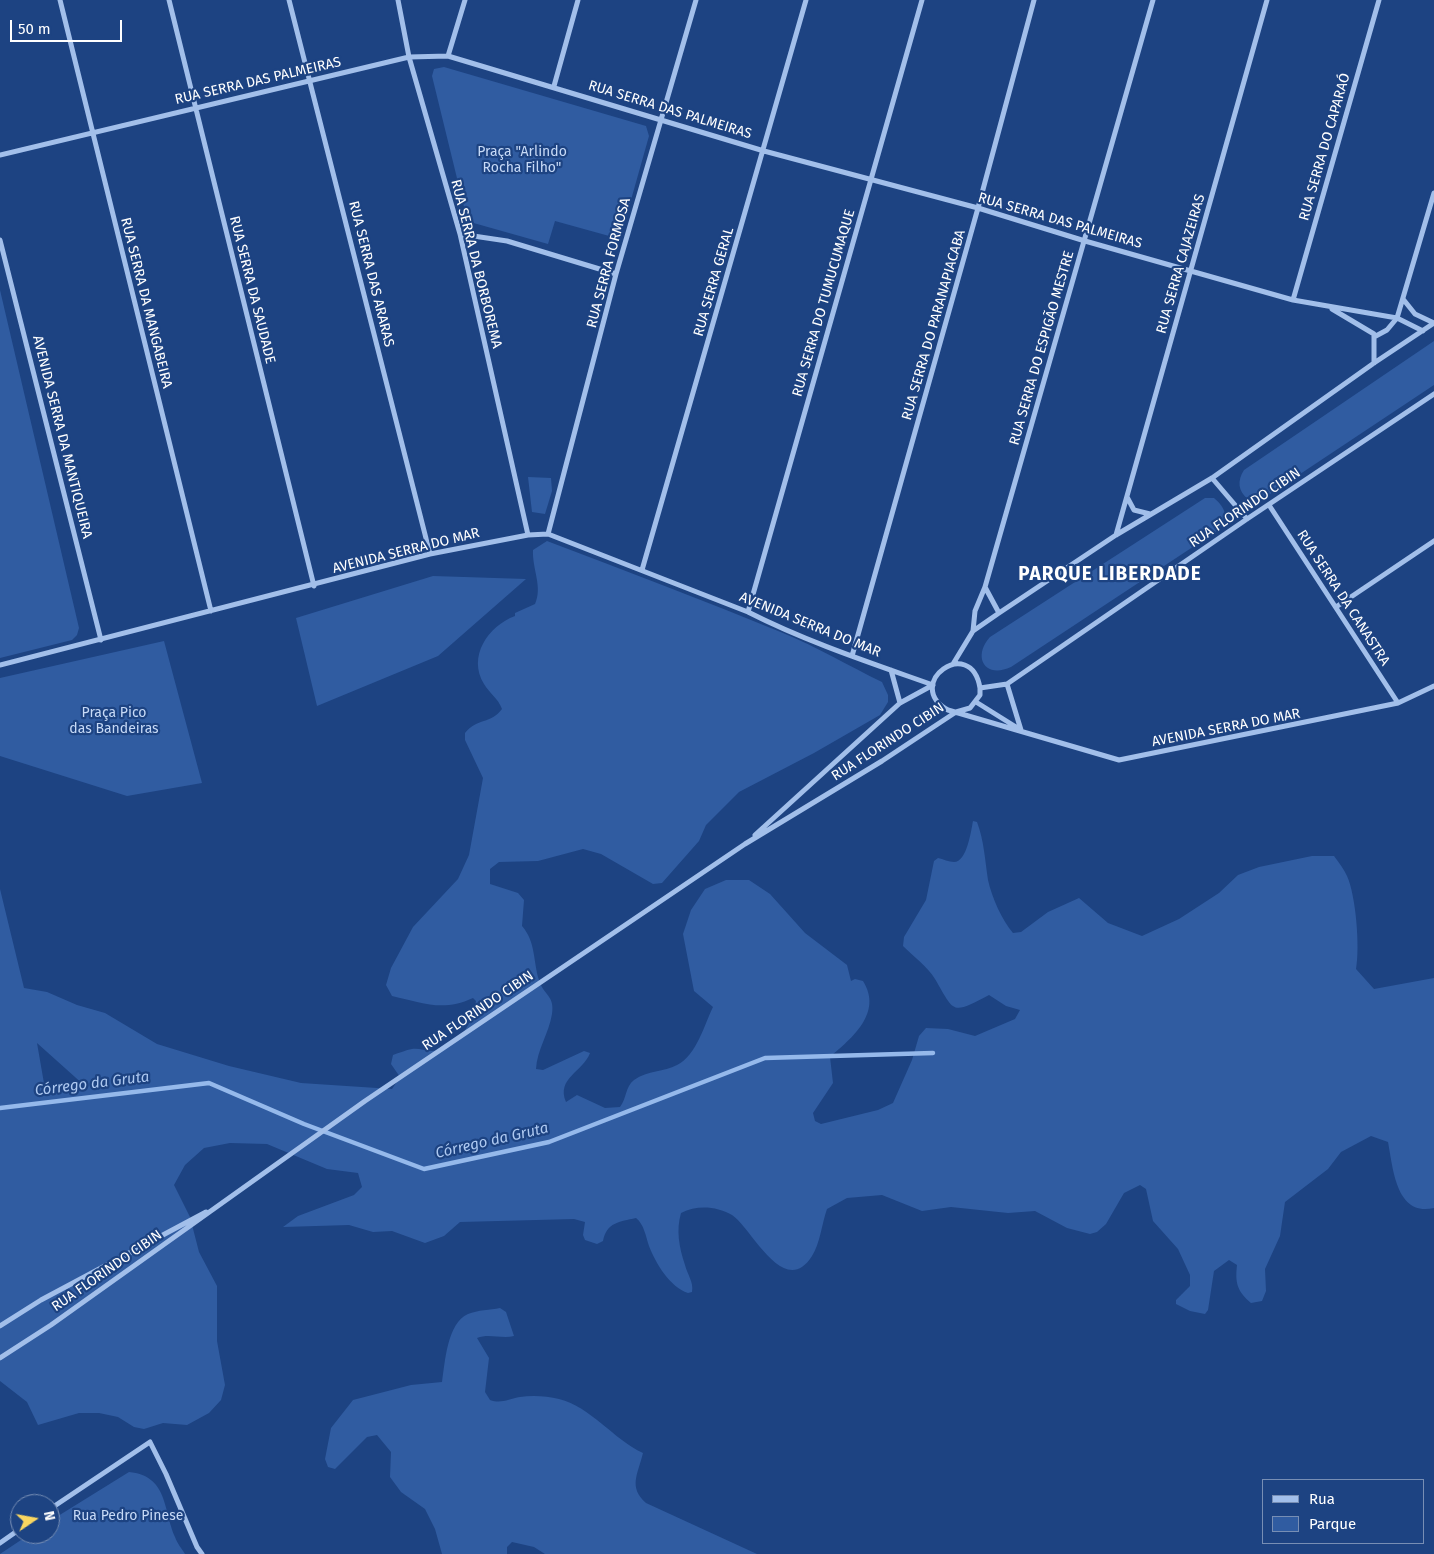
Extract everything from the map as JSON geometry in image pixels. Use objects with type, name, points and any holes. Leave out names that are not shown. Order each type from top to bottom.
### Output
[{"type":"street","name":"RUA SERRA DA MANGABEIRA","points":[[60,0],[210,611]]},
{"type":"street","name":"RUA SERRA DA SAUDADE","points":[[169,0],[314,586]]},
{"type":"street","name":"RUA SERRA DAS ARARAS","points":[[289,0],[430,554]]},
{"type":"street","name":"RUA SERRA DA BORBOREMA","points":[[398,0],[409,57],[460,234],[528,535]]},
{"type":"street","points":[[448,56],[465,0]]},
{"type":"street","points":[[554,86],[578,0]]},
{"type":"street","name":"RUA SERRA FORMOSA","points":[[548,534],[616,274],[696,0]]},
{"type":"street","name":"RUA SERRA GERAL","points":[[642,570],[806,0]]},
{"type":"street","name":"RUA SERRA DO TUMUCUMAQUE","points":[[748,612],[922,0]]},
{"type":"street","name":"RUA SERRA DO PARANAPIACABA","points":[[852,656],[978,208],[1034,0]]},
{"type":"street","name":"RUA SERRA DO ESPIGÃO MESTRE","points":[[973,632],[975,611],[985,587],[1153,0]]},
{"type":"street","name":"RUA SERRA CAJAZEIRAS","points":[[1116,535],[1268,0]]},
{"type":"street","name":"RUA SERRA DO CAPARAÓ","points":[[1293,300],[1379,0]]},
{"type":"street","name":"RUA SERRA DAS PALMEIRAS","points":[[0,155],[409,57],[448,56],[554,86],[764,151],[978,208],[1085,241],[1293,300],[1397,318],[1423,331]]},
{"type":"street","points":[[1374,363],[1374,337],[1387,330],[1397,318],[1434,193]]},
{"type":"street","points":[[460,234],[507,241],[616,274]]},
{"type":"street","name":"AVENIDA SERRA DA MANTIQUEIRA","points":[[0,240],[101,640]]},
{"type":"street","points":[[933,685],[939,671],[953,664],[973,632],[999,613],[1116,535],[1212,478],[1374,363],[1434,323],[1415,314],[1402,299]]},
{"type":"street","name":"RUA SERRA DAS PALMEIRAS","points":[[1330,307],[1374,334],[1374,337]]},
{"type":"street","name":"RUA FLORINDO CIBIN","points":[[980,688],[1007,684],[1247,518],[1434,394]]},
{"type":"street","points":[[1212,478],[1247,518]]},
{"type":"street","points":[[1127,497],[1134,510],[1150,514]]},
{"type":"street","name":"RUA SERRA DA CANASTRA","points":[[1269,505],[1398,704]]},
{"type":"street","name":"AVENIDA SERRA DO MAR","points":[[0,665],[314,586],[430,554],[528,535],[548,534],[748,612],[852,656],[933,685],[933,693],[941,706],[956,712],[1119,760],[1398,704],[1434,686]]},
{"type":"street","points":[[1336,606],[1434,541]]},
{"type":"street","points":[[985,587],[999,613]]},
{"type":"street","points":[[953,664],[969,667],[975,672],[980,688],[976,702]]},
{"type":"street","name":"AVENIDA SERRA DO MAR","points":[[891,670],[900,703]]},
{"type":"street","points":[[1007,684],[1021,730]]},
{"type":"street","name":"RUA FLORINDO CIBIN","points":[[745,844],[900,703],[933,685]]},
{"type":"street","name":"AVENIDA SERRA DO MAR","points":[[976,702],[1021,730]]},
{"type":"street","name":"RUA FLORINDO CIBIN","points":[[0,1358],[226,1201],[365,1101],[745,844],[890,756],[956,712],[970,708],[976,702]]},
{"type":"street","name":"RUA FLORINDO CIBIN","points":[[0,1326],[41,1300],[226,1201]]},
{"type":"street","points":[[60,1502],[150,1442],[166,1474],[196,1548],[202,1554]]},
{"type":"green space","name":"Praça \"Arlindo Rocha Filho\"","points":[[444,67],[646,126],[649,136],[620,239],[555,221],[548,244],[470,222],[466,215],[432,76],[434,69]]},
{"type":"green space","points":[[0,290],[79,628],[77,635],[72,640],[0,658]]},
{"type":"green space","points":[[1434,341],[1434,385],[1264,498],[1248,499],[1242,493],[1240,478],[1244,470]]},
{"type":"green space","points":[[528,477],[551,478],[552,491],[545,514],[532,512]]},
{"type":"green space","points":[[1205,498],[1214,498],[1224,510],[1224,522],[1217,531],[1011,667],[994,670],[984,664],[982,652],[990,637]]},
{"type":"green space","points":[[547,541],[783,633],[821,650],[882,682],[888,695],[888,702],[880,715],[814,753],[739,792],[706,825],[699,841],[662,883],[653,884],[601,854],[583,849],[538,861],[499,862],[490,869],[490,884],[518,893],[524,900],[522,926],[527,932],[532,945],[541,985],[552,1003],[552,1014],[538,1055],[536,1069],[543,1070],[584,1051],[590,1053],[587,1060],[567,1081],[564,1094],[566,1102],[577,1095],[605,1108],[620,1107],[629,1086],[634,1080],[645,1074],[677,1065],[690,1054],[713,1007],[694,991],[683,934],[691,910],[705,889],[726,880],[749,880],[770,894],[805,933],[847,965],[851,981],[855,979],[863,981],[868,993],[869,1004],[862,1024],[847,1042],[830,1057],[833,1083],[813,1113],[815,1121],[821,1124],[878,1110],[893,1103],[912,1060],[919,1036],[926,1028],[948,1029],[975,1036],[1015,1019],[1020,1010],[1006,1006],[989,995],[967,1006],[955,1007],[947,999],[928,970],[903,946],[904,937],[926,900],[934,861],[938,858],[954,862],[962,857],[968,845],[973,821],[977,822],[981,836],[992,894],[1001,915],[1013,933],[1021,932],[1048,912],[1079,898],[1108,923],[1142,936],[1179,919],[1219,893],[1238,875],[1259,867],[1312,856],[1334,856],[1346,873],[1353,896],[1357,935],[1356,969],[1374,989],[1434,978],[1434,1208],[1421,1209],[1411,1205],[1404,1198],[1395,1177],[1388,1142],[1371,1136],[1341,1152],[1328,1169],[1285,1202],[1280,1236],[1265,1269],[1266,1291],[1262,1301],[1251,1303],[1243,1295],[1236,1277],[1237,1265],[1229,1260],[1214,1271],[1208,1310],[1205,1314],[1190,1311],[1176,1304],[1176,1300],[1190,1286],[1190,1275],[1178,1249],[1153,1221],[1146,1189],[1140,1185],[1124,1193],[1106,1224],[1097,1232],[1090,1234],[1067,1228],[1035,1211],[1008,1213],[951,1207],[922,1211],[882,1195],[847,1198],[827,1209],[819,1240],[812,1256],[801,1267],[790,1270],[779,1266],[732,1215],[713,1208],[700,1208],[681,1213],[679,1219],[680,1245],[692,1285],[692,1292],[688,1293],[675,1286],[664,1274],[652,1253],[643,1227],[636,1218],[611,1226],[607,1230],[603,1241],[597,1244],[585,1240],[583,1235],[585,1222],[574,1219],[460,1222],[444,1236],[425,1243],[392,1231],[373,1232],[349,1225],[283,1227],[298,1216],[354,1195],[362,1187],[358,1173],[327,1169],[267,1144],[230,1143],[204,1148],[185,1165],[174,1185],[190,1217],[199,1252],[217,1286],[217,1341],[225,1385],[221,1400],[209,1413],[187,1425],[163,1423],[144,1429],[134,1427],[118,1417],[99,1413],[79,1413],[38,1425],[27,1402],[0,1381],[0,889],[24,988],[47,992],[77,1005],[105,1013],[157,1044],[229,1066],[301,1083],[392,1089],[400,1077],[391,1064],[393,1055],[412,1049],[432,1051],[441,1050],[449,1046],[456,1041],[467,1027],[474,1010],[476,1001],[473,998],[452,1005],[433,1005],[392,996],[386,985],[391,968],[413,927],[458,879],[469,855],[483,778],[465,740],[465,733],[474,725],[498,714],[502,709],[479,674],[479,653],[483,644],[496,627],[515,616],[515,613],[535,604],[538,584],[533,550]],"holes":[[[37,1043],[85,1086],[45,1089]]]},
{"type":"green space","points":[[433,576],[526,579],[438,656],[317,706],[296,618]]},
{"type":"green space","name":"Praça Pico das Bandeiras","points":[[164,641],[202,783],[127,796],[0,756],[0,678]]},
{"type":"green space","points":[[500,1308],[506,1312],[514,1336],[486,1336],[477,1338],[489,1358],[485,1392],[490,1400],[501,1401],[534,1396],[559,1399],[571,1403],[643,1453],[637,1474],[636,1486],[640,1497],[646,1503],[757,1554],[545,1554],[534,1547],[512,1542],[507,1547],[507,1554],[442,1554],[435,1529],[425,1509],[401,1492],[390,1477],[391,1452],[377,1435],[367,1437],[335,1469],[328,1467],[325,1459],[331,1428],[353,1400],[411,1385],[442,1382],[451,1334],[461,1319],[468,1314]]},
{"type":"green space","name":"Rua Pedro Pinese","points":[[129,1472],[142,1475],[158,1487],[176,1539],[185,1554],[0,1554],[15,1544],[60,1544],[60,1515]]},
{"type":"waterway","name":"Córrego da Gruta","points":[[0,1108],[209,1083],[304,1124],[424,1169],[549,1142],[765,1058],[933,1053]]},
{"type":"district","name":"PARQUE LIBERDADE","points":[[1110,575]]}]
